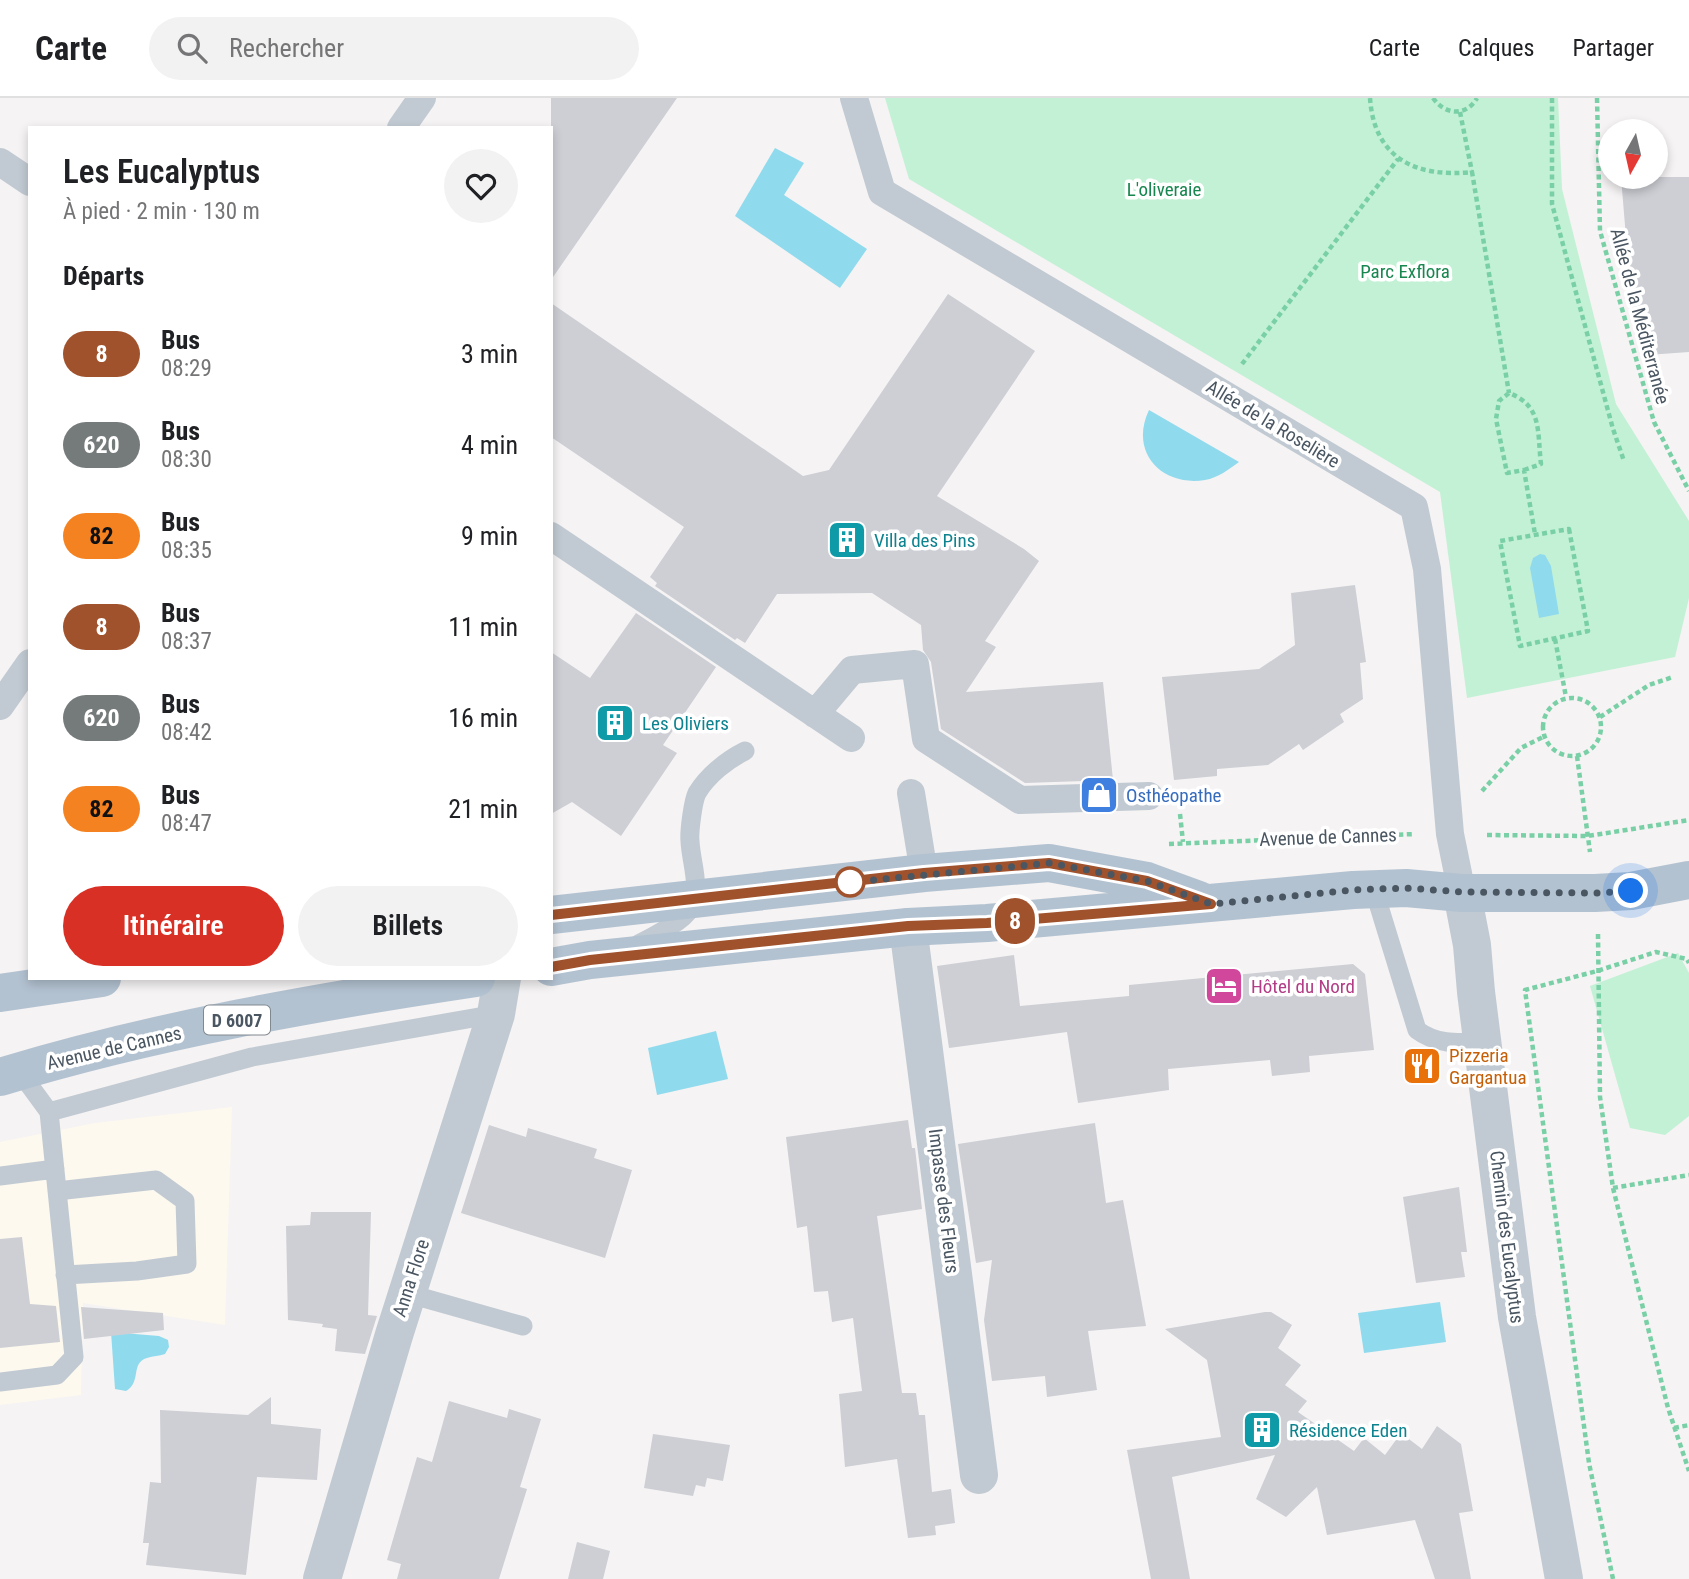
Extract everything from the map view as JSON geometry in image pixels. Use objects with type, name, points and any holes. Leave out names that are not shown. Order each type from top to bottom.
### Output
[{"type":"main road","points":[[553,915],[924,873],[1049,863],[1147,881],[1211,904]]},
{"type":"main road","points":[[553,967],[610,958],[908,926],[987,923],[1374,890],[1406,888],[1462,892],[1595,893],[1631,891],[1689,880]]},
{"type":"main road","points":[[0,993],[88,980]]},
{"type":"main road","name":"Avenue de Cannes","points":[[9,1074],[81,1054],[335,999],[463,980]]},
{"type":"street","points":[[402,126],[422,98]]},
{"type":"street","name":"Allée de la Roselière","points":[[854,98],[882,192],[1414,507],[1427,569],[1450,834],[1462,892]]},
{"type":"street","points":[[0,162],[28,181]]},
{"type":"street","points":[[553,537],[851,738]]},
{"type":"street","points":[[815,714],[852,670],[915,664],[926,739],[1020,800],[1149,796]]},
{"type":"street","points":[[0,706],[28,666]]},
{"type":"street","points":[[911,793],[924,873]]},
{"type":"street","name":"Chemin des Eucalyptus","points":[[1462,892],[1472,945],[1517,1317],[1564,1579]]},
{"type":"street","name":"Impasse des Fleurs","points":[[908,926],[979,1475]]},
{"type":"street","name":"Anna Flore","points":[[322,1579],[499,996]]},
{"type":"lane","points":[[610,958],[657,934],[689,912],[694,899],[696,880],[689,839],[696,795],[727,760],[745,751]]},
{"type":"lane","points":[[1374,890],[1417,1030],[1428,1039],[1451,1043],[1482,1042]]},
{"type":"lane","points":[[49,1112],[252,1057],[499,996]]},
{"type":"lane","points":[[0,1382],[57,1375],[74,1357],[49,1112],[9,1074]]},
{"type":"lane","points":[[0,1176],[55,1170]]},
{"type":"lane","points":[[57,1191],[156,1180],[185,1201],[187,1264],[137,1271],[65,1275]]},
{"type":"lane","points":[[407,1293],[523,1326]]},
{"type":"path","points":[[1370,98],[1371,116],[1380,138],[1398,159],[1422,170],[1450,174],[1472,172]]},
{"type":"path","points":[[1433,98],[1445,110],[1460,112],[1473,104],[1476,98]]},
{"type":"path","points":[[1552,98],[1552,204],[1624,461]]},
{"type":"path","name":"Allée de la Méditerranée","points":[[1597,98],[1600,231],[1654,422],[1689,491]]},
{"type":"path","points":[[1460,112],[1509,393]]},
{"type":"path","points":[[1221,393],[1398,159]]},
{"type":"path","points":[[1509,393],[1523,398],[1534,411],[1541,464],[1507,473],[1496,419],[1499,401],[1509,393]]},
{"type":"path","points":[[1524,470],[1535,534]]},
{"type":"path","points":[[1569,529],[1588,631],[1555,639],[1520,646],[1500,541],[1569,529]]},
{"type":"path","points":[[1555,639],[1566,697]]},
{"type":"path","points":[[1600,717],[1649,685],[1673,677]]},
{"type":"path","points":[[1566,697],[1580,698],[1592,704],[1600,717],[1601,734],[1592,749],[1577,756],[1564,756],[1552,750],[1544,737],[1542,722],[1550,706],[1566,697]]},
{"type":"path","points":[[1450,834],[1471,802],[1521,748],[1544,737]]},
{"type":"path","points":[[1577,756],[1588,836]]},
{"type":"path","name":"Avenue de Cannes","points":[[1159,845],[1409,834],[1588,836],[1689,820]]},
{"type":"path","points":[[1598,927],[1600,1097],[1613,1188],[1674,1428],[1689,1471]]},
{"type":"path","points":[[1613,1579],[1588,1463],[1525,990],[1656,952],[1689,963]]},
{"type":"path","points":[[1613,1188],[1689,1175]]},
{"type":"path","points":[[1674,1428],[1689,1424]]},
{"type":"shaded area","points":[[232,1107],[225,1325],[83,1303],[81,1395],[0,1405],[0,1142],[95,1123]]},
{"type":"green space","name":"Parc Exflora","points":[[885,98],[1558,98],[1562,189],[1616,404],[1689,521],[1689,598],[1675,657],[1467,698],[1440,492],[909,179]]},
{"type":"green space","points":[[1678,953],[1689,973],[1689,1116],[1665,1135],[1630,1128],[1590,986]]},
{"type":"water","points":[[775,148],[804,163],[784,195],[867,249],[840,288],[735,216]]},
{"type":"water","points":[[1149,410],[1239,462],[1219,475],[1205,480],[1189,481],[1163,472],[1146,452],[1143,440]]},
{"type":"water","points":[[1540,554],[1545,555],[1551,566],[1559,614],[1539,618],[1530,568],[1533,558]]},
{"type":"water","points":[[716,1031],[728,1079],[657,1095],[648,1048]]},
{"type":"water","points":[[1440,1302],[1446,1342],[1364,1353],[1358,1313]]},
{"type":"water","points":[[111,1332],[159,1336],[168,1340],[169,1347],[165,1354],[142,1360],[134,1383],[126,1391],[115,1389]]},
{"type":"building","points":[[551,98],[677,98],[553,277],[553,126]]},
{"type":"building","points":[[1668,177],[1689,177],[1689,352],[1647,355],[1645,322],[1633,322],[1622,189],[1668,189]]},
{"type":"building","name":"Villa des Pins","points":[[948,294],[1035,351],[937,496],[1039,561],[985,641],[996,647],[966,692],[1103,682],[1113,780],[1025,783],[941,729],[931,662],[923,650],[921,625],[872,593],[777,594],[745,643],[737,638],[735,640],[655,586],[657,583],[650,577],[684,527],[553,438],[553,304],[803,476],[829,470]]},
{"type":"building","points":[[1355,585],[1366,662],[1360,663],[1363,699],[1340,714],[1344,722],[1303,750],[1299,744],[1268,765],[1217,769],[1217,776],[1174,780],[1162,677],[1259,669],[1295,645],[1291,593]]},
{"type":"building","name":"Les Oliviers","points":[[636,613],[716,667],[663,745],[677,753],[621,836],[572,802],[553,813],[553,653],[590,678]]},
{"type":"building","points":[[1014,955],[1020,1006],[1129,996],[1129,985],[1353,964],[1365,974],[1374,1050],[1309,1056],[1310,1072],[1272,1076],[1270,1060],[1168,1069],[1169,1090],[1078,1103],[1067,1032],[949,1048],[937,966]]},
{"type":"building","points":[[908,1120],[912,1148],[915,1148],[922,1209],[877,1216],[902,1393],[916,1393],[919,1415],[925,1415],[932,1492],[951,1489],[955,1523],[935,1526],[936,1535],[908,1538],[897,1459],[845,1467],[839,1394],[862,1391],[853,1318],[832,1322],[828,1291],[814,1292],[807,1226],[797,1228],[786,1137]]},
{"type":"building","points":[[1095,1123],[1106,1203],[1123,1200],[1146,1326],[1088,1331],[1097,1390],[1047,1397],[1045,1376],[992,1381],[984,1320],[992,1260],[976,1263],[958,1144]]},
{"type":"building","points":[[489,1125],[526,1137],[528,1128],[597,1149],[594,1158],[632,1170],[605,1258],[461,1213]]},
{"type":"building","points":[[1459,1187],[1467,1252],[1461,1252],[1465,1277],[1416,1283],[1403,1197]]},
{"type":"building","points":[[311,1212],[371,1212],[368,1315],[377,1316],[365,1354],[335,1351],[337,1329],[322,1327],[323,1324],[288,1320],[286,1226],[310,1225]]},
{"type":"building","points":[[22,1237],[30,1304],[56,1306],[60,1342],[0,1348],[0,1239]]},
{"type":"building","points":[[81,1307],[163,1313],[164,1330],[84,1339]]},
{"type":"building","name":"Résidence Eden","points":[[1271,1312],[1292,1325],[1278,1348],[1301,1365],[1285,1385],[1307,1401],[1298,1412],[1354,1451],[1364,1438],[1385,1455],[1401,1433],[1422,1449],[1437,1426],[1461,1444],[1473,1511],[1459,1513],[1471,1579],[1435,1579],[1415,1520],[1327,1535],[1317,1487],[1286,1517],[1256,1499],[1275,1455],[1172,1477],[1190,1579],[1151,1579],[1127,1450],[1221,1437],[1207,1360],[1165,1329]]},
{"type":"building","points":[[271,1397],[271,1424],[321,1429],[317,1480],[257,1477],[246,1575],[146,1565],[149,1543],[143,1543],[150,1482],[161,1483],[160,1410],[248,1415]]},
{"type":"building","points":[[449,1401],[507,1418],[509,1409],[541,1419],[520,1487],[527,1489],[499,1579],[397,1579],[401,1564],[387,1560],[417,1457],[432,1462]]},
{"type":"building","points":[[653,1434],[730,1445],[723,1481],[707,1478],[705,1487],[696,1485],[693,1496],[644,1488]]},
{"type":"building","points":[[577,1542],[610,1551],[603,1579],[568,1579]]},
{"type":"bus line","name":"8","points":[[553,915],[924,873],[1049,863],[1147,881],[1211,904],[987,923],[908,926],[590,960],[553,967]]},
{"type":"place","name":"Villa des Pins","points":[[847,540]]},
{"type":"place","name":"Les Oliviers","points":[[615,723]]},
{"type":"place","name":"Osthéopathe","points":[[1099,795]]},
{"type":"place","name":"Hôtel du Nord","points":[[1224,986]]},
{"type":"place","name":"Pizzeria Gargantua","points":[[1422,1066]]},
{"type":"place","name":"Résidence Eden","points":[[1262,1430]]},
{"type":"route","points":[[850,882],[843,883],[924,873],[1049,863],[1147,881],[1211,904],[1353,890],[1406,888],[1462,892],[1631,891]]},
{"type":"park label","name":"L'oliveraie","points":[[1164,189]]}]
